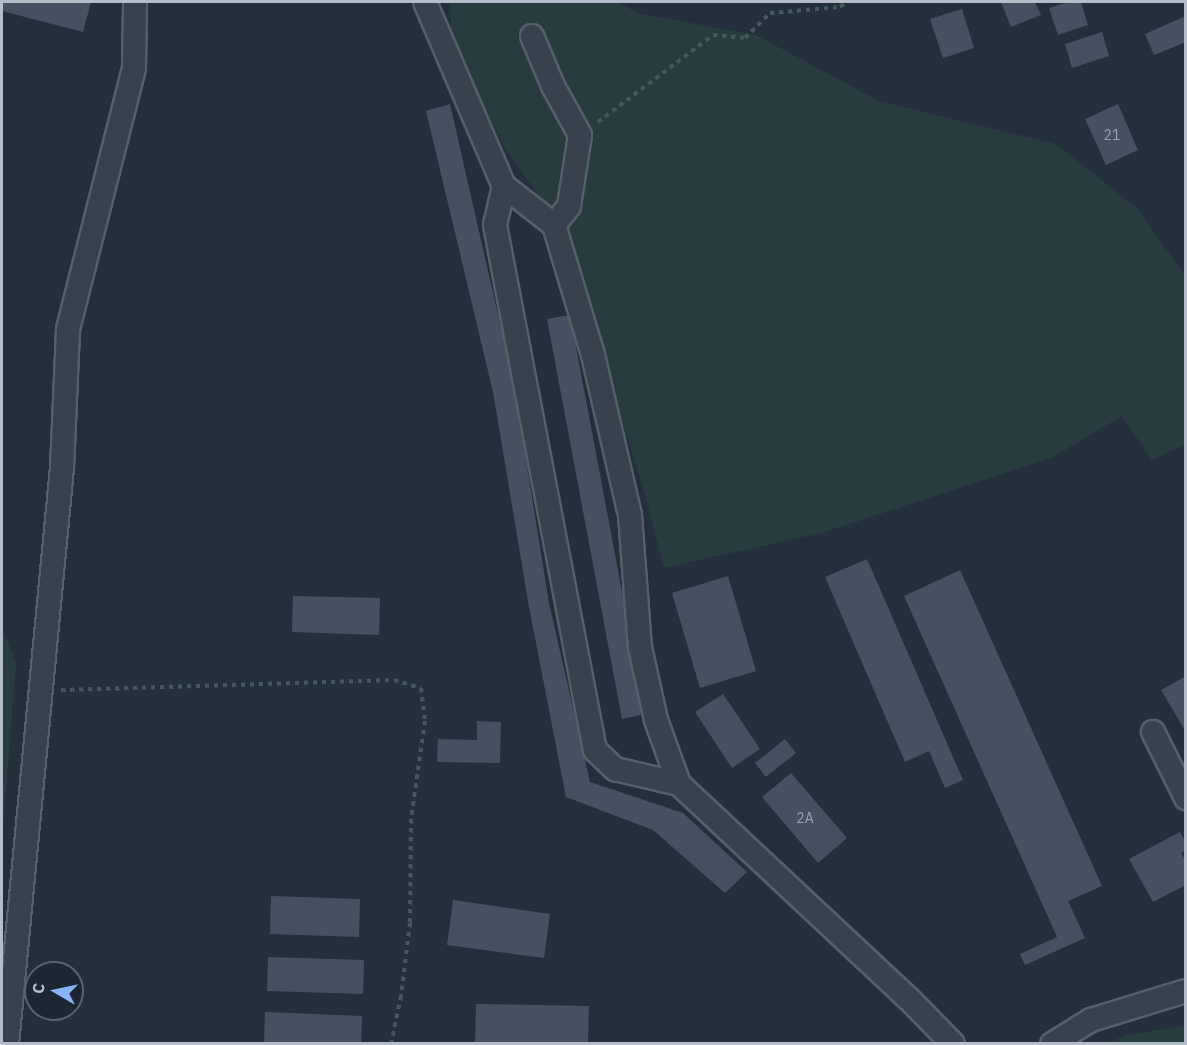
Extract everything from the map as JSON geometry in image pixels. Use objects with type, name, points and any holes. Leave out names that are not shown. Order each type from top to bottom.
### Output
[{"type":"lane","points":[[7,1044],[62,468],[68,329],[134,68],[135,2]]},
{"type":"lane","points":[[425,2],[504,186],[554,225],[592,355],[630,515],[640,647],[656,720],[680,784],[908,998],[952,1044]]},
{"type":"lane","points":[[532,36],[553,86],[580,135],[569,206],[554,225]]},
{"type":"lane","points":[[504,186],[495,225],[595,750],[615,770],[680,784]]},
{"type":"lane","points":[[1153,732],[1185,798]]},
{"type":"lane","points":[[1052,1044],[1091,1020],[1185,991]]},
{"type":"path","points":[[580,135],[713,35],[745,38],[770,13],[840,7],[846,2]]},
{"type":"path","points":[[40,690],[394,680],[421,688],[425,721],[411,819],[410,923],[401,996],[391,1044]]},
{"type":"green space","points":[[450,2],[618,2],[637,13],[756,35],[879,101],[1056,144],[1138,209],[1185,276],[1185,445],[1152,460],[1122,416],[1053,457],[822,533],[664,568],[645,495],[564,231],[504,147],[451,41]]},
{"type":"green space","points":[[2,626],[16,664],[2,839]]},
{"type":"green space","points":[[1185,1025],[1185,1043],[1109,1043],[1124,1036]]},
{"type":"building","points":[[2,2],[91,2],[83,32],[2,11]]},
{"type":"building","points":[[1001,2],[1035,2],[1041,15],[1011,27]]},
{"type":"building","points":[[1069,2],[1081,2],[1088,25],[1058,35],[1049,8]]},
{"type":"building","points":[[962,9],[974,48],[943,58],[930,19]]},
{"type":"building","points":[[1186,16],[1186,42],[1154,55],[1145,34]]},
{"type":"building","points":[[1102,32],[1109,56],[1072,68],[1065,44]]},
{"type":"building","points":[[450,104],[514,385],[549,603],[590,782],[683,813],[747,872],[725,893],[653,830],[566,797],[529,607],[493,392],[426,111]]},
{"type":"building","points":[[1118,104],[1138,150],[1106,165],[1085,119]]},
{"type":"building","points":[[570,315],[645,714],[622,719],[547,319]]},
{"type":"building","points":[[867,559],[963,780],[945,788],[929,751],[905,762],[825,577]]},
{"type":"building","points":[[960,570],[1102,886],[1068,901],[1085,938],[1025,965],[1020,954],[1057,937],[904,596]]},
{"type":"building","points":[[728,576],[756,671],[700,688],[672,593]]},
{"type":"building","points":[[293,596],[380,598],[379,635],[292,632]]},
{"type":"building","points":[[1186,676],[1186,732],[1161,690]]},
{"type":"building","points":[[723,694],[760,749],[732,768],[695,712]]},
{"type":"building","points":[[477,721],[501,722],[500,763],[437,762],[438,739],[477,740]]},
{"type":"building","points":[[785,739],[796,753],[766,777],[755,763]]},
{"type":"building","points":[[791,773],[847,838],[818,863],[762,797]]},
{"type":"building","points":[[1180,832],[1186,843],[1186,850],[1181,853],[1186,862],[1186,885],[1153,902],[1129,859]]},
{"type":"building","points":[[271,896],[360,899],[359,937],[270,934]]},
{"type":"building","points":[[453,900],[550,914],[544,958],[447,945]]},
{"type":"building","points":[[268,957],[364,960],[363,994],[267,991]]},
{"type":"building","points":[[476,1004],[589,1006],[588,1044],[475,1043]]},
{"type":"building","points":[[265,1012],[362,1016],[361,1044],[264,1044]]}]
